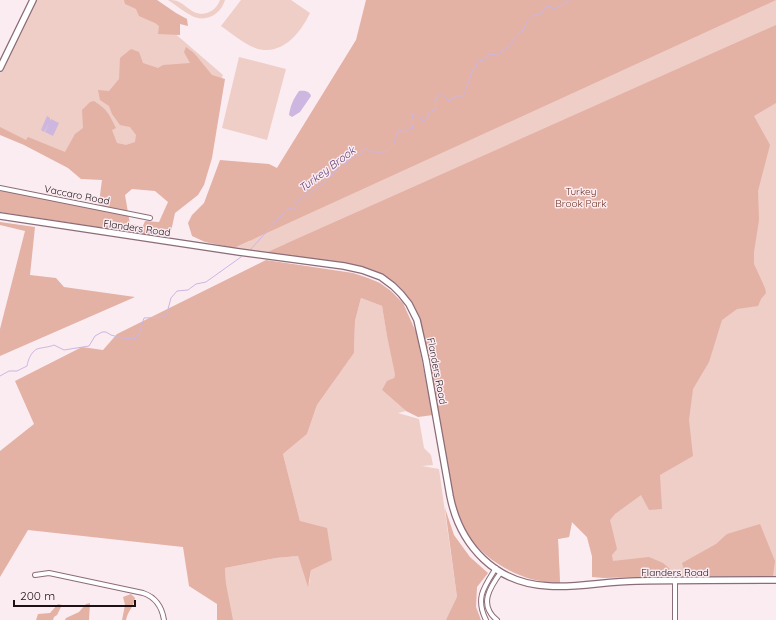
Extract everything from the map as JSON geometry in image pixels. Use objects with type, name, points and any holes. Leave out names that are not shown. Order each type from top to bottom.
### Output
[{"type":"main road","points":[[0,68],[33,0]]},
{"type":"main road","name":"Flanders Road","points":[[0,216],[351,268],[367,271],[388,282],[407,302],[417,320],[426,360],[448,487],[455,516],[461,530],[472,546],[484,559],[501,572],[519,580],[547,586],[630,581],[776,580]]},
{"type":"street","name":"Vaccaro Road","points":[[0,188],[150,218]]},
{"type":"street","points":[[486,620],[481,606],[482,593],[496,568]]},
{"type":"street","points":[[497,620],[489,611],[487,599],[491,588],[501,572]]},
{"type":"street","points":[[35,575],[49,573],[143,593],[152,597],[158,603],[164,620]]},
{"type":"street","points":[[675,620],[676,580]]},
{"type":"green space","points":[[36,0],[136,0],[223,75],[176,190],[0,133],[0,74]]},
{"type":"green space","points":[[124,0],[157,0],[187,19],[188,26],[180,24],[180,35],[158,34],[159,26],[139,16],[136,9],[125,4]]},
{"type":"green space","points":[[168,0],[177,1],[194,12],[202,14],[213,10],[220,0],[225,0],[220,9],[212,16],[208,18],[197,18],[186,13]]},
{"type":"green space","points":[[241,0],[291,0],[310,13],[301,29],[288,42],[273,49],[264,50],[251,46],[221,26]]},
{"type":"green space","points":[[366,0],[776,0],[234,248],[205,242],[192,236],[188,223],[192,215],[204,203],[220,160],[269,164],[277,168],[356,40]]},
{"type":"green space","name":"Turkey Brook Park","points":[[381,0],[776,0],[776,576],[774,578],[678,578],[676,573],[592,577],[592,556],[587,537],[572,522],[569,537],[558,539],[560,583],[535,578],[456,507],[418,307],[379,262],[285,244],[265,253],[234,248],[250,241],[234,238]]},
{"type":"green space","points":[[776,25],[776,103],[754,116],[770,145],[758,191],[759,220],[754,252],[754,264],[766,293],[758,306],[737,309],[722,320],[709,362],[693,389],[689,420],[693,456],[660,475],[662,509],[649,510],[641,495],[615,514],[610,520],[617,549],[612,555],[613,561],[649,557],[663,563],[670,569],[667,576],[592,577],[592,556],[587,537],[572,522],[569,537],[558,539],[560,583],[534,580],[508,570],[496,563],[476,545],[468,535],[458,516],[452,495],[425,338],[419,318],[411,302],[402,290],[390,280],[377,273],[362,268],[345,264],[265,253]]},
{"type":"green space","points":[[186,47],[194,53],[212,75],[225,79],[212,158],[204,185],[198,195],[175,213],[170,236],[154,234],[148,235],[0,212],[0,189],[98,210],[102,180],[81,179],[68,168],[24,145],[0,135],[0,127],[26,140],[28,137],[65,152],[75,134],[83,128],[82,110],[90,102],[94,101],[108,113],[112,119],[116,128],[112,130],[117,143],[126,145],[135,142],[136,135],[130,127],[120,125],[112,114],[109,106],[100,100],[98,90],[109,91],[119,79],[120,58],[131,49],[139,52],[143,63],[158,68],[163,65],[190,63],[184,52]],"holes":[[[132,189],[155,191],[168,202],[159,222],[145,221],[143,226],[130,224],[125,195]]]},
{"type":"green space","points":[[239,57],[286,69],[267,140],[222,128]]},
{"type":"green space","points":[[0,222],[35,227],[30,275],[56,278],[64,287],[135,297],[0,356],[0,329],[25,231],[0,225]]},
{"type":"green space","points":[[266,260],[353,273],[380,283],[403,303],[416,332],[433,415],[418,417],[406,411],[382,390],[387,381],[394,378],[395,374],[382,306],[361,298],[355,321],[354,353],[317,405],[307,434],[283,454],[300,521],[327,528],[332,560],[311,570],[308,587],[298,556],[276,558],[225,568],[226,584],[233,620],[217,620],[217,604],[189,586],[183,547],[28,530],[0,577],[0,451],[34,424],[15,381],[82,347],[103,350],[117,334]]},
{"type":"green space","points":[[361,298],[382,306],[395,374],[394,378],[382,390],[406,411],[398,413],[419,419],[424,448],[431,455],[433,465],[422,466],[439,469],[457,597],[458,620],[221,620],[226,584],[225,568],[276,558],[298,556],[309,585],[311,570],[283,454],[307,434],[317,405],[354,353],[355,321]]},
{"type":"green space","points":[[445,508],[454,535],[470,557],[488,573],[477,587],[476,607],[481,620],[446,620],[457,597]]},
{"type":"green space","points":[[760,524],[775,561],[773,576],[688,576],[685,573],[682,563],[716,544],[727,534]]},
{"type":"green space","points":[[131,594],[135,598],[134,602],[126,620],[122,620],[125,605],[123,597]]},
{"type":"green space","points":[[90,603],[89,620],[65,620],[66,618],[79,612],[86,604]]},
{"type":"green space","points":[[58,604],[62,605],[53,620],[36,620],[38,614],[50,613]]},
{"type":"shaded area","points":[[299,91],[306,91],[311,96],[300,112],[292,117],[289,115],[290,108]]},
{"type":"shaded area","points":[[47,116],[50,118],[50,121],[51,119],[59,123],[53,136],[45,132],[49,123],[44,132],[41,130]]},
{"type":"waterway","name":"Turkey Brook","points":[[251,249],[288,208],[294,210],[298,200],[323,184],[354,156],[360,155],[364,149],[372,152],[386,152],[394,144],[398,130],[403,132],[413,128],[411,122],[413,114],[423,121],[427,119],[429,112],[436,109],[435,100],[439,95],[441,94],[449,101],[456,96],[463,96],[478,60],[482,61],[486,59],[488,54],[497,55],[510,46],[514,38],[524,29],[526,23],[533,15],[541,15],[545,7],[549,6],[554,9],[570,0]]},
{"type":"waterway","name":"Turkey Brook","points":[[0,376],[9,371],[17,371],[27,366],[31,354],[38,349],[54,345],[64,350],[89,346],[95,336],[102,332],[122,338],[134,339],[139,334],[144,318],[165,317],[171,298],[177,291],[188,290],[196,284],[206,282],[241,257]]}]
